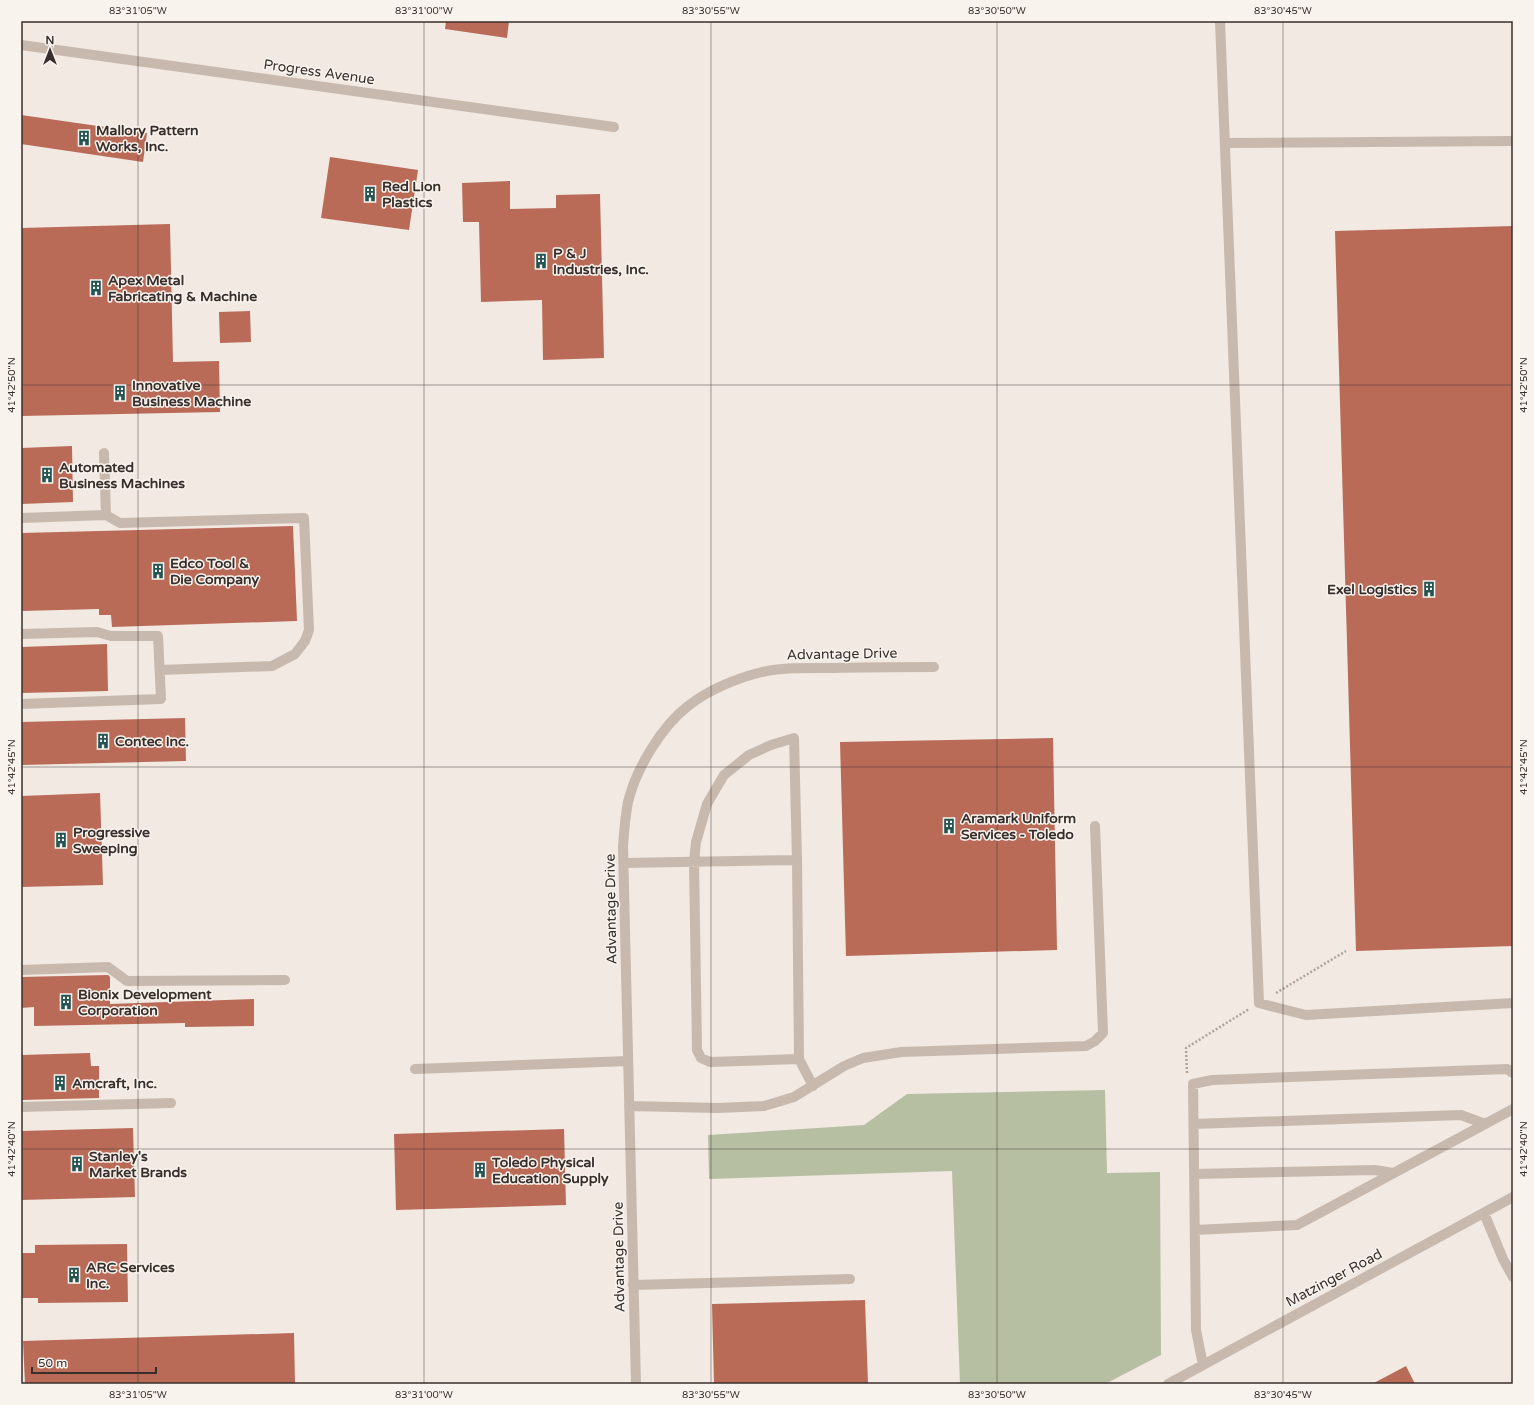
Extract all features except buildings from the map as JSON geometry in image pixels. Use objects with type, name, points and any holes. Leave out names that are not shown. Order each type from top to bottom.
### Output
[{"type":"street","points":[[1220,21],[1259,1003],[1306,1015],[1513,1003]]},
{"type":"street","name":"Progress Avenue","points":[[21,45],[614,127]]},
{"type":"street","points":[[1225,144],[1513,141]]},
{"type":"street","points":[[104,453],[106,516]]},
{"type":"street","points":[[21,518],[106,516],[120,523],[304,518],[309,630],[305,641],[296,654],[272,666],[160,670]]},
{"type":"street","points":[[21,634],[97,632],[111,636],[158,636],[161,699],[21,704]]},
{"type":"street","name":"Advantage Drive","points":[[636,1384],[624,828],[628,801],[638,775],[651,748],[688,706],[718,688],[736,680],[761,672],[788,668],[934,667]]},
{"type":"street","points":[[798,1059],[710,1062],[701,1058],[697,1050],[694,862],[696,842],[707,804],[724,775],[749,755],[771,745],[794,738],[797,860],[798,1059],[813,1086]]},
{"type":"street","points":[[629,1106],[718,1108],[764,1106],[794,1097],[844,1066],[866,1057],[901,1052],[1086,1046],[1095,1041],[1103,1033],[1095,826]]},
{"type":"street","points":[[624,863],[797,860]]},
{"type":"street","points":[[21,970],[108,967],[128,981],[285,980]]},
{"type":"street","points":[[415,1069],[628,1061]]},
{"type":"street","points":[[1203,1365],[1196,1330],[1193,1084],[1212,1080],[1507,1069],[1513,1073]]},
{"type":"street","points":[[21,1108],[171,1103]]},
{"type":"street","points":[[1195,1230],[1297,1225],[1513,1109]]},
{"type":"street","points":[[1194,1124],[1461,1115],[1485,1124]]},
{"type":"street","points":[[1194,1174],[1375,1170],[1393,1173]]},
{"type":"street","name":"Matzinger Road","points":[[1168,1384],[1513,1197]]},
{"type":"street","points":[[1484,1213],[1503,1259],[1513,1277]]},
{"type":"street","points":[[633,1285],[850,1279]]},
{"type":"green space","points":[[1105,1090],[1107,1173],[1160,1172],[1161,1355],[1105,1384],[960,1384],[952,1171],[709,1179],[708,1135],[864,1125],[907,1094]]},
{"type":"place","name":"Mallory Pattern Works, Inc.","points":[[84,138]]},
{"type":"place","name":"Red Lion Plastics","points":[[370,194]]},
{"type":"place","name":"P & J Industries, Inc.","points":[[541,261]]},
{"type":"place","name":"Apex Metal Fabricating & Machine","points":[[96,288]]},
{"type":"place","name":"Innovative Business Machine","points":[[120,393]]},
{"type":"place","name":"Automated Business Machines","points":[[47,475]]},
{"type":"place","name":"Edco Tool & Die Company","points":[[158,571]]},
{"type":"place","name":"Exel Logistics","points":[[1429,589]]},
{"type":"place","name":"Contec Inc.","points":[[103,741]]},
{"type":"place","name":"Aramark Uniform Services - Toledo","points":[[949,826]]},
{"type":"place","name":"Progressive Sweeping","points":[[61,840]]},
{"type":"place","name":"Bionix Development Corporation","points":[[66,1002]]},
{"type":"place","name":"Amcraft, Inc.","points":[[60,1083]]},
{"type":"place","name":"Stanley's Market Brands","points":[[77,1164]]},
{"type":"place","name":"Toledo Physical Education Supply","points":[[480,1170]]},
{"type":"place","name":"ARC Services Inc.","points":[[74,1275]]}]
